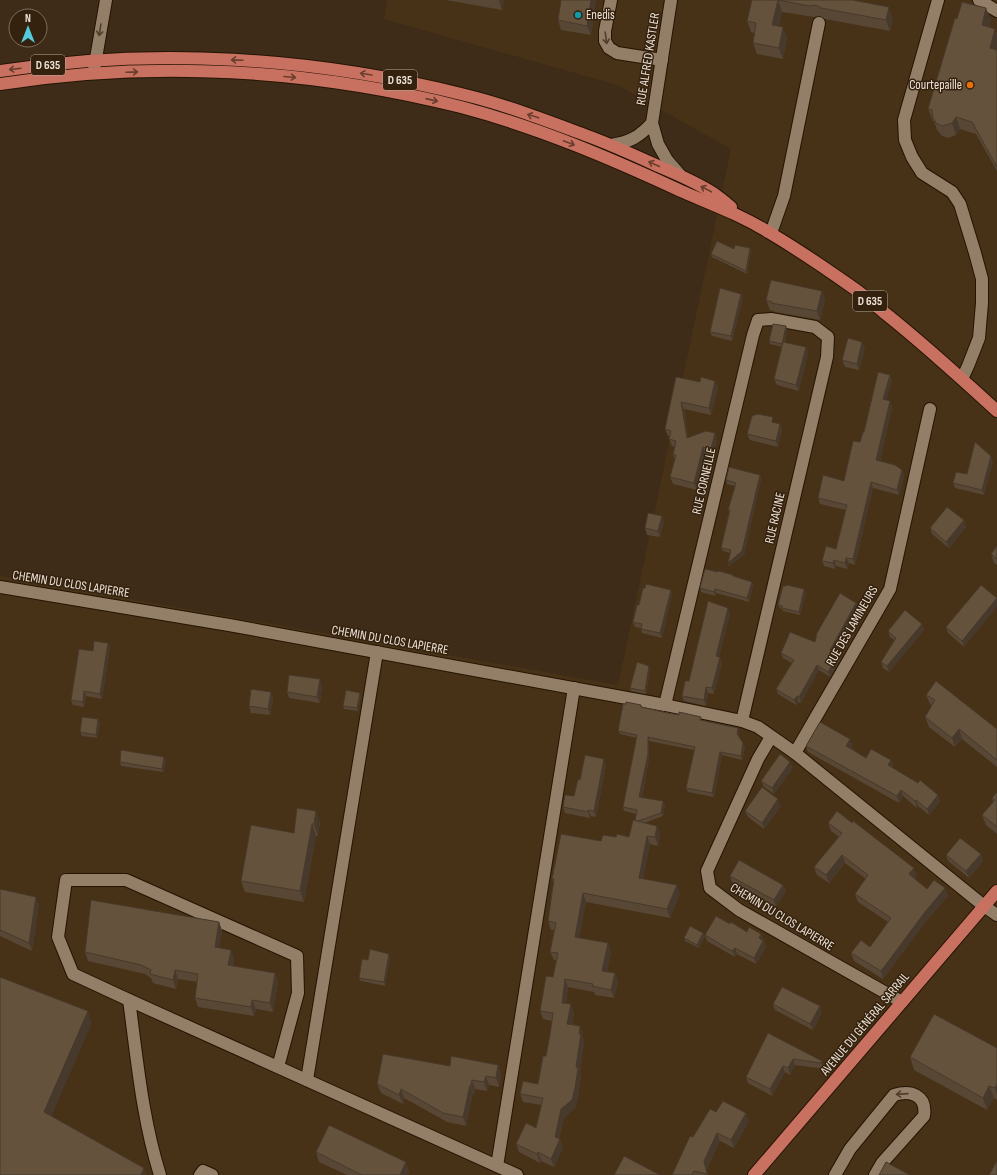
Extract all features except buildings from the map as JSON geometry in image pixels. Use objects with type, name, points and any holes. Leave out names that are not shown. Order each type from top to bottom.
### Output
[{"type":"main road","name":"D 635","points":[[0,71],[95,60],[177,58],[252,61],[322,67],[392,78],[467,95],[539,118],[611,144],[680,175],[713,193],[743,217]]},
{"type":"main road","name":"D 635","points":[[0,84],[93,73],[176,71],[319,79],[389,91],[463,108],[536,130],[603,156],[743,217],[771,233],[853,288],[914,336],[997,411]]},
{"type":"main road","name":"AVENUE DU GÉNÉRAL SARRAIL","points":[[754,1175],[997,891]]},
{"type":"street","points":[[93,73],[106,0]]},
{"type":"street","points":[[610,0],[605,36],[605,41],[609,48],[617,53],[662,60]]},
{"type":"street","name":"RUE ALFRED KASTLER","points":[[672,0],[652,123],[658,144],[667,160],[680,175]]},
{"type":"street","points":[[938,0],[904,120],[905,140],[912,157],[922,173],[952,192],[960,204],[982,279],[982,303],[978,338],[962,379]]},
{"type":"street","points":[[978,0],[997,11]]},
{"type":"street","points":[[771,233],[784,196],[819,23]]},
{"type":"street","name":"RUE ALFRED KASTLER","points":[[611,144],[620,144],[632,140],[643,133],[652,123]]},
{"type":"street","name":"RUE CORNEILLE","points":[[665,705],[751,342],[758,320],[771,319],[815,327]]},
{"type":"street","name":"RUE RACINE","points":[[742,721],[827,357],[828,337],[815,327]]},
{"type":"street","name":"RUE DES LAMINEURS","points":[[795,753],[890,589],[930,409]]},
{"type":"street","name":"CHEMIN DU CLOS LAPIERRE","points":[[0,587],[229,625],[665,705],[742,721],[758,727],[795,753],[997,915]]},
{"type":"street","points":[[307,1080],[377,652]]},
{"type":"street","points":[[497,1166],[574,688]]},
{"type":"street","name":"CHEMIN DU CLOS LAPIERRE","points":[[771,737],[758,759],[707,871],[710,888],[739,910],[902,1002]]},
{"type":"street","points":[[278,1067],[298,993],[297,956],[126,880],[66,880],[58,937],[73,974],[129,1000],[517,1175]]},
{"type":"street","points":[[129,1000],[142,1094],[154,1157],[160,1175]]},
{"type":"street","points":[[826,1175],[850,1149],[894,1095],[902,1093],[919,1097],[924,1102],[926,1108],[924,1116],[882,1163],[875,1175]]},
{"type":"street","points":[[835,1175],[850,1149]]},
{"type":"street","points":[[200,1175],[203,1171],[212,1175]]},
{"type":"shaded area","points":[[387,0],[997,0],[997,1175],[0,1175],[0,576],[618,685],[731,149],[617,85],[384,19]]},
{"type":"place","name":"Enedis","points":[[578,15]]},
{"type":"place","name":"Courtepaille","points":[[970,85]]}]
